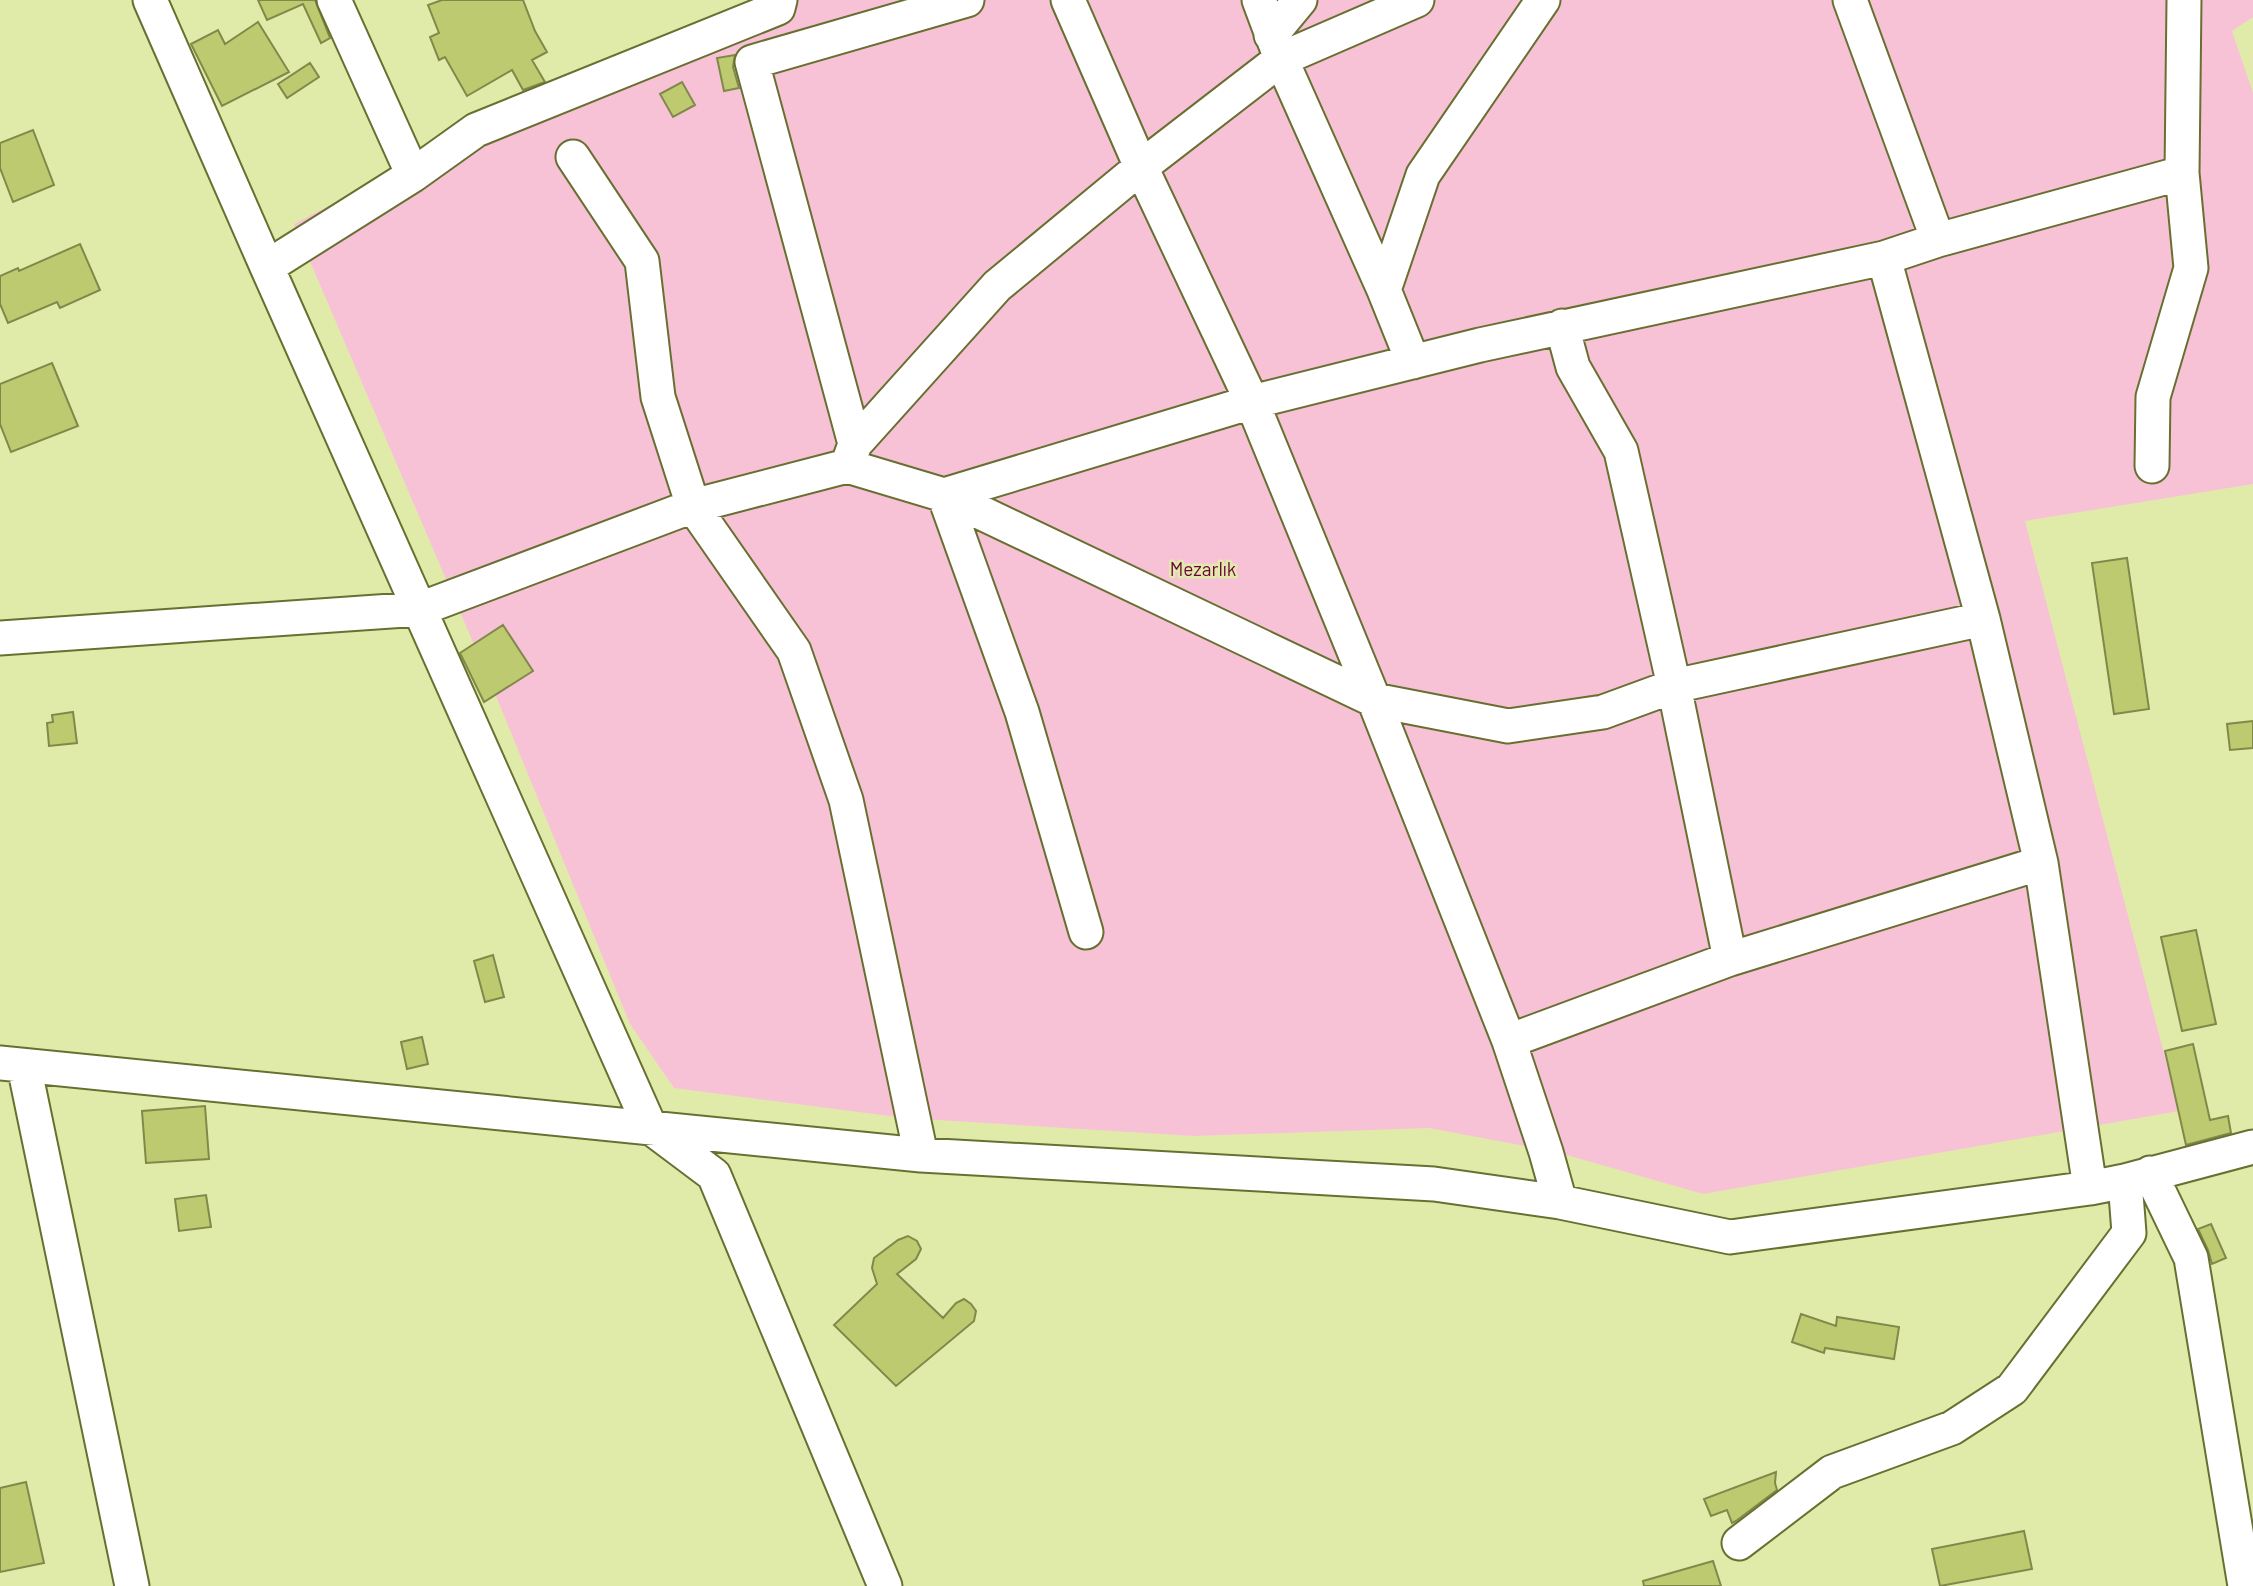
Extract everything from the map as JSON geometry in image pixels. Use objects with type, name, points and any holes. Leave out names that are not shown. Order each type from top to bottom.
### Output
[{"type":"street","points":[[150,0],[650,1127],[714,1175],[885,1586]]},
{"type":"street","points":[[334,0],[413,175]]},
{"type":"street","points":[[267,267],[413,175],[476,130],[778,8],[780,0]]},
{"type":"street","points":[[851,455],[752,62],[967,0]]},
{"type":"street","points":[[1068,0],[1141,167],[1252,402],[1374,700],[1509,1041],[1560,1202]]},
{"type":"street","points":[[1259,0],[1276,47],[1384,290],[1413,362]]},
{"type":"street","points":[[0,638],[420,609],[693,506],[851,455],[997,286],[1141,167],[1276,47],[1300,0]]},
{"type":"street","points":[[1276,47],[1417,0]]},
{"type":"street","points":[[1384,290],[1423,175],[1543,0]]},
{"type":"street","points":[[1850,0],[1938,240]]},
{"type":"street","points":[[2152,466],[2153,397],[2191,268],[2182,173],[2184,0]]},
{"type":"street","points":[[573,157],[642,261],[658,397],[693,506],[794,651],[846,800],[921,1155]]},
{"type":"street","points":[[944,495],[1252,402],[1562,326],[1884,258],[1938,240],[2182,173]]},
{"type":"street","points":[[1884,258],[1983,619],[2042,863],[2090,1188]]},
{"type":"street","points":[[1562,326],[1573,367],[1621,451],[1674,686],[1730,959]]},
{"type":"street","points":[[851,455],[944,495],[1374,700],[1508,726],[1603,712],[1674,686],[1983,619]]},
{"type":"street","points":[[944,495],[1022,712],[1086,932]]},
{"type":"street","points":[[1509,1041],[1730,959],[2042,863]]},
{"type":"street","points":[[132,1586],[12,1064],[921,1155],[1434,1184],[1560,1202],[1730,1237],[2090,1188],[2253,1147]]},
{"type":"street","points":[[1739,1544],[1832,1472],[1952,1428],[2012,1388],[2129,1233],[2137,1177]]},
{"type":"street","points":[[2137,1177],[2191,1258],[2245,1586]]},
{"type":"green space","name":"Mezarlık","points":[[798,0],[2253,0],[2253,17],[2232,31],[2253,93],[2253,484],[2025,521],[2179,1111],[1703,1194],[1556,1152],[1429,1128],[1193,1136],[905,1118],[674,1088],[630,1024],[496,696],[294,224],[476,130]]},
{"type":"building","points":[[258,0],[315,0],[330,38],[321,43],[303,4],[267,20]]},
{"type":"building","points":[[442,0],[523,0],[547,52],[532,60],[545,82],[523,90],[512,70],[467,96],[445,57],[439,60],[430,37],[439,33],[428,5]]},
{"type":"building","points":[[258,22],[289,72],[222,106],[191,44],[218,30],[225,44]]},
{"type":"building","points":[[735,55],[733,67],[739,88],[724,91],[717,58]]},
{"type":"building","points":[[310,63],[319,77],[287,98],[278,84]]},
{"type":"building","points":[[682,82],[695,105],[673,117],[660,94]]},
{"type":"building","points":[[33,130],[54,185],[13,202],[0,168],[0,143]]},
{"type":"building","points":[[80,244],[100,290],[60,308],[57,302],[8,323],[0,304],[0,276],[18,268],[19,271]]},
{"type":"building","points":[[52,363],[78,426],[11,452],[0,424],[0,384]]},
{"type":"building","points":[[2127,558],[2149,709],[2114,714],[2092,563]]},
{"type":"building","points":[[503,625],[533,671],[484,702],[460,653]]},
{"type":"building","points":[[73,712],[77,743],[49,746],[47,723],[53,722],[52,715]]},
{"type":"building","points":[[2253,721],[2253,748],[2230,750],[2227,724]]},
{"type":"building","points":[[2196,930],[2216,1024],[2182,1031],[2161,937]]},
{"type":"building","points":[[493,955],[504,997],[485,1002],[474,961]]},
{"type":"building","points":[[422,1037],[428,1064],[407,1069],[401,1042]]},
{"type":"building","points":[[2193,1044],[2210,1120],[2228,1116],[2231,1133],[2186,1145],[2165,1051]]},
{"type":"building","points":[[205,1106],[209,1159],[146,1163],[142,1111]]},
{"type":"building","points":[[206,1195],[211,1227],[179,1231],[175,1199]]},
{"type":"building","points":[[2211,1224],[2226,1258],[2212,1264],[2198,1229]]},
{"type":"building","points":[[908,1236],[917,1241],[921,1249],[916,1259],[897,1274],[943,1318],[956,1303],[964,1299],[976,1311],[974,1321],[896,1386],[834,1325],[877,1284],[872,1268],[874,1258]]},
{"type":"building","points":[[1801,1314],[1836,1326],[1837,1317],[1899,1327],[1894,1359],[1825,1348],[1824,1353],[1792,1342]]},
{"type":"building","points":[[1776,1472],[1777,1490],[1736,1521],[1732,1523],[1727,1510],[1711,1516],[1704,1499]]},
{"type":"building","points":[[26,1482],[44,1563],[0,1572],[0,1488]]},
{"type":"building","points":[[2024,1531],[2032,1569],[1940,1586],[1932,1549]]},
{"type":"building","points":[[1713,1561],[1721,1586],[1644,1586],[1643,1581]]}]
